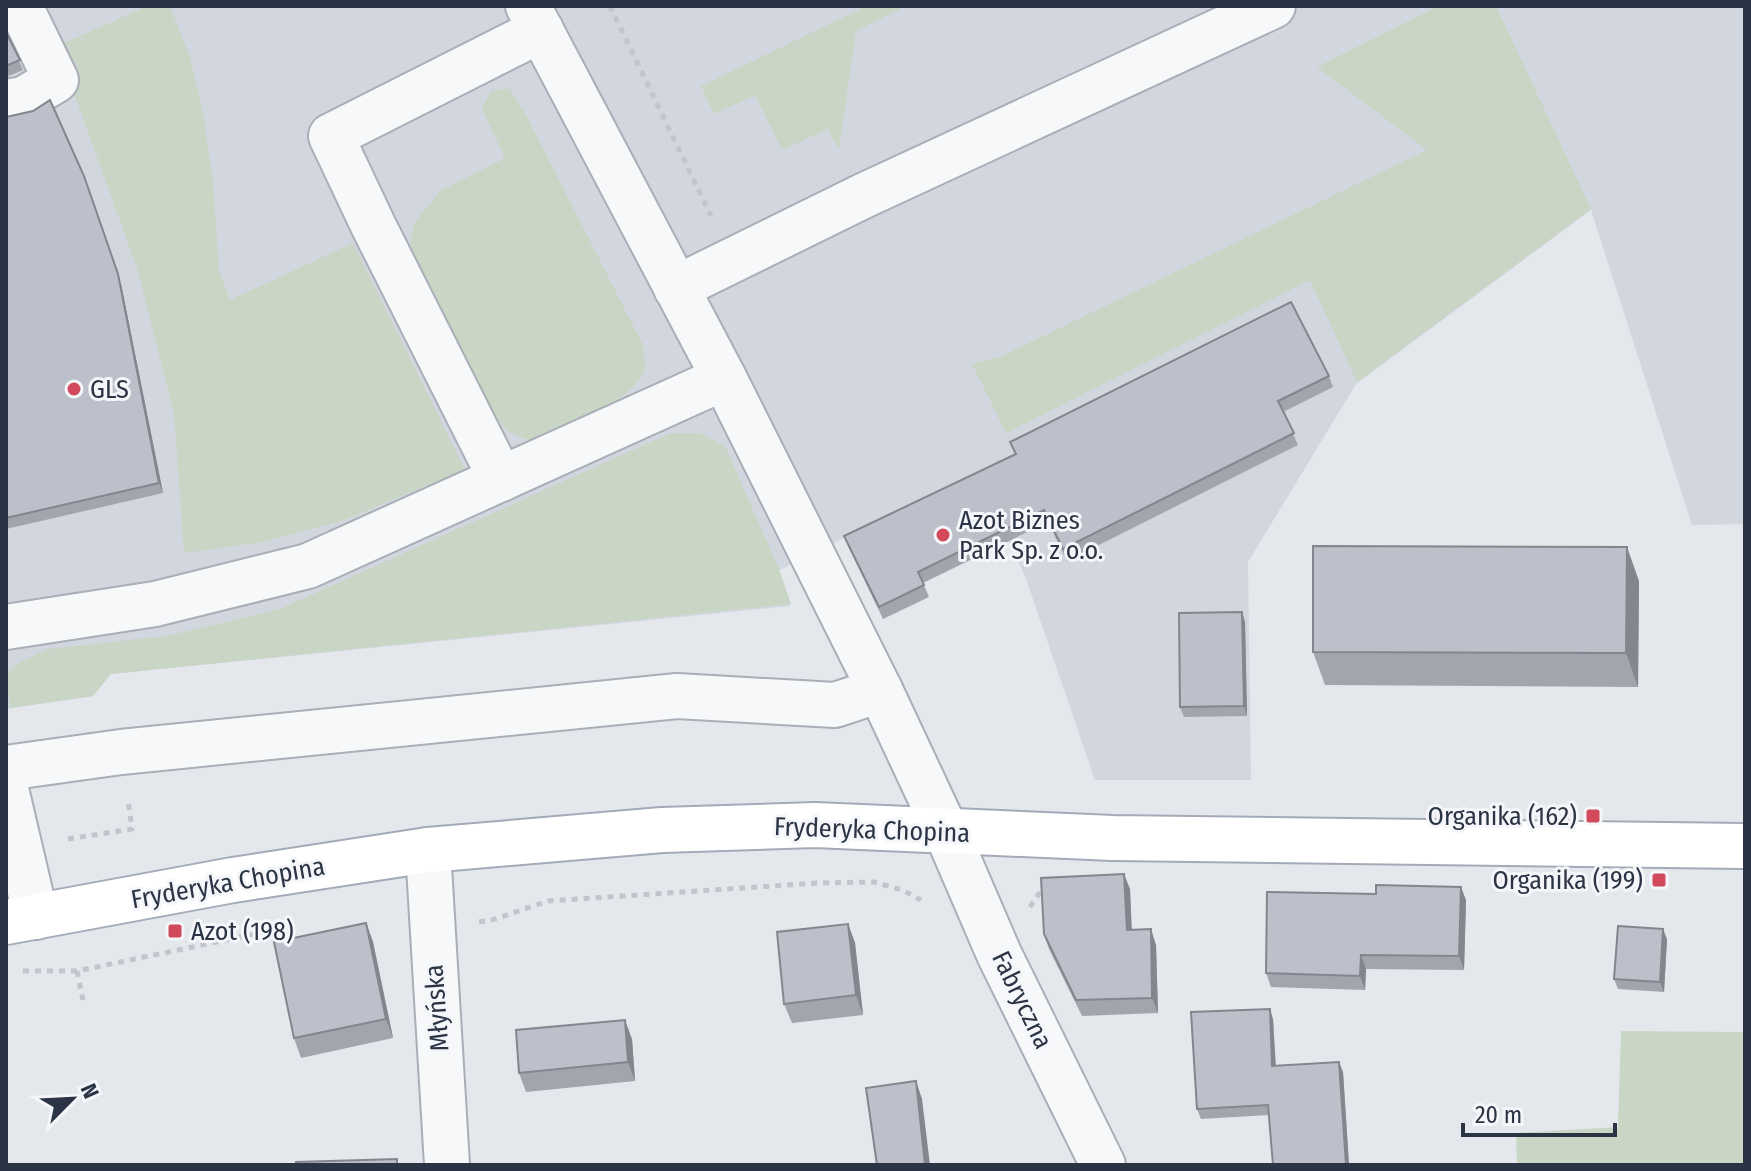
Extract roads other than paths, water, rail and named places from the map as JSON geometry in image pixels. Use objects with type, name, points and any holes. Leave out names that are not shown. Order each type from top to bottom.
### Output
[{"type":"main road","name":"Fryderyka Chopina","points":[[21,919],[233,880],[428,850],[662,830],[815,825],[1113,838],[1745,846]]},
{"type":"street","points":[[6,102],[24,99],[56,80],[20,6]]},
{"type":"street","points":[[676,288],[863,196],[1273,6]]},
{"type":"street","points":[[501,479],[331,136],[534,18]]},
{"type":"street","name":"Fabryczna","points":[[534,18],[724,378],[880,690],[999,954],[1103,1165]]},
{"type":"street","points":[[6,627],[155,604],[308,566],[724,378]]},
{"type":"street","points":[[6,768],[121,752],[677,696],[835,705],[880,690]]},
{"type":"street","points":[[6,789],[20,847],[21,919]]},
{"type":"street","name":"Młyńska","points":[[428,850],[447,1165]]},
{"type":"place","name":"GLS","points":[[74,389]]},
{"type":"place","name":"Azot Biznes Park Sp. z o.o.","points":[[943,535]]},
{"type":"place","name":"Organika (162)","points":[[1593,816]]},
{"type":"place","name":"Organika (199)","points":[[1659,880]]},
{"type":"place","name":"Azot (198)","points":[[175,931]]}]
